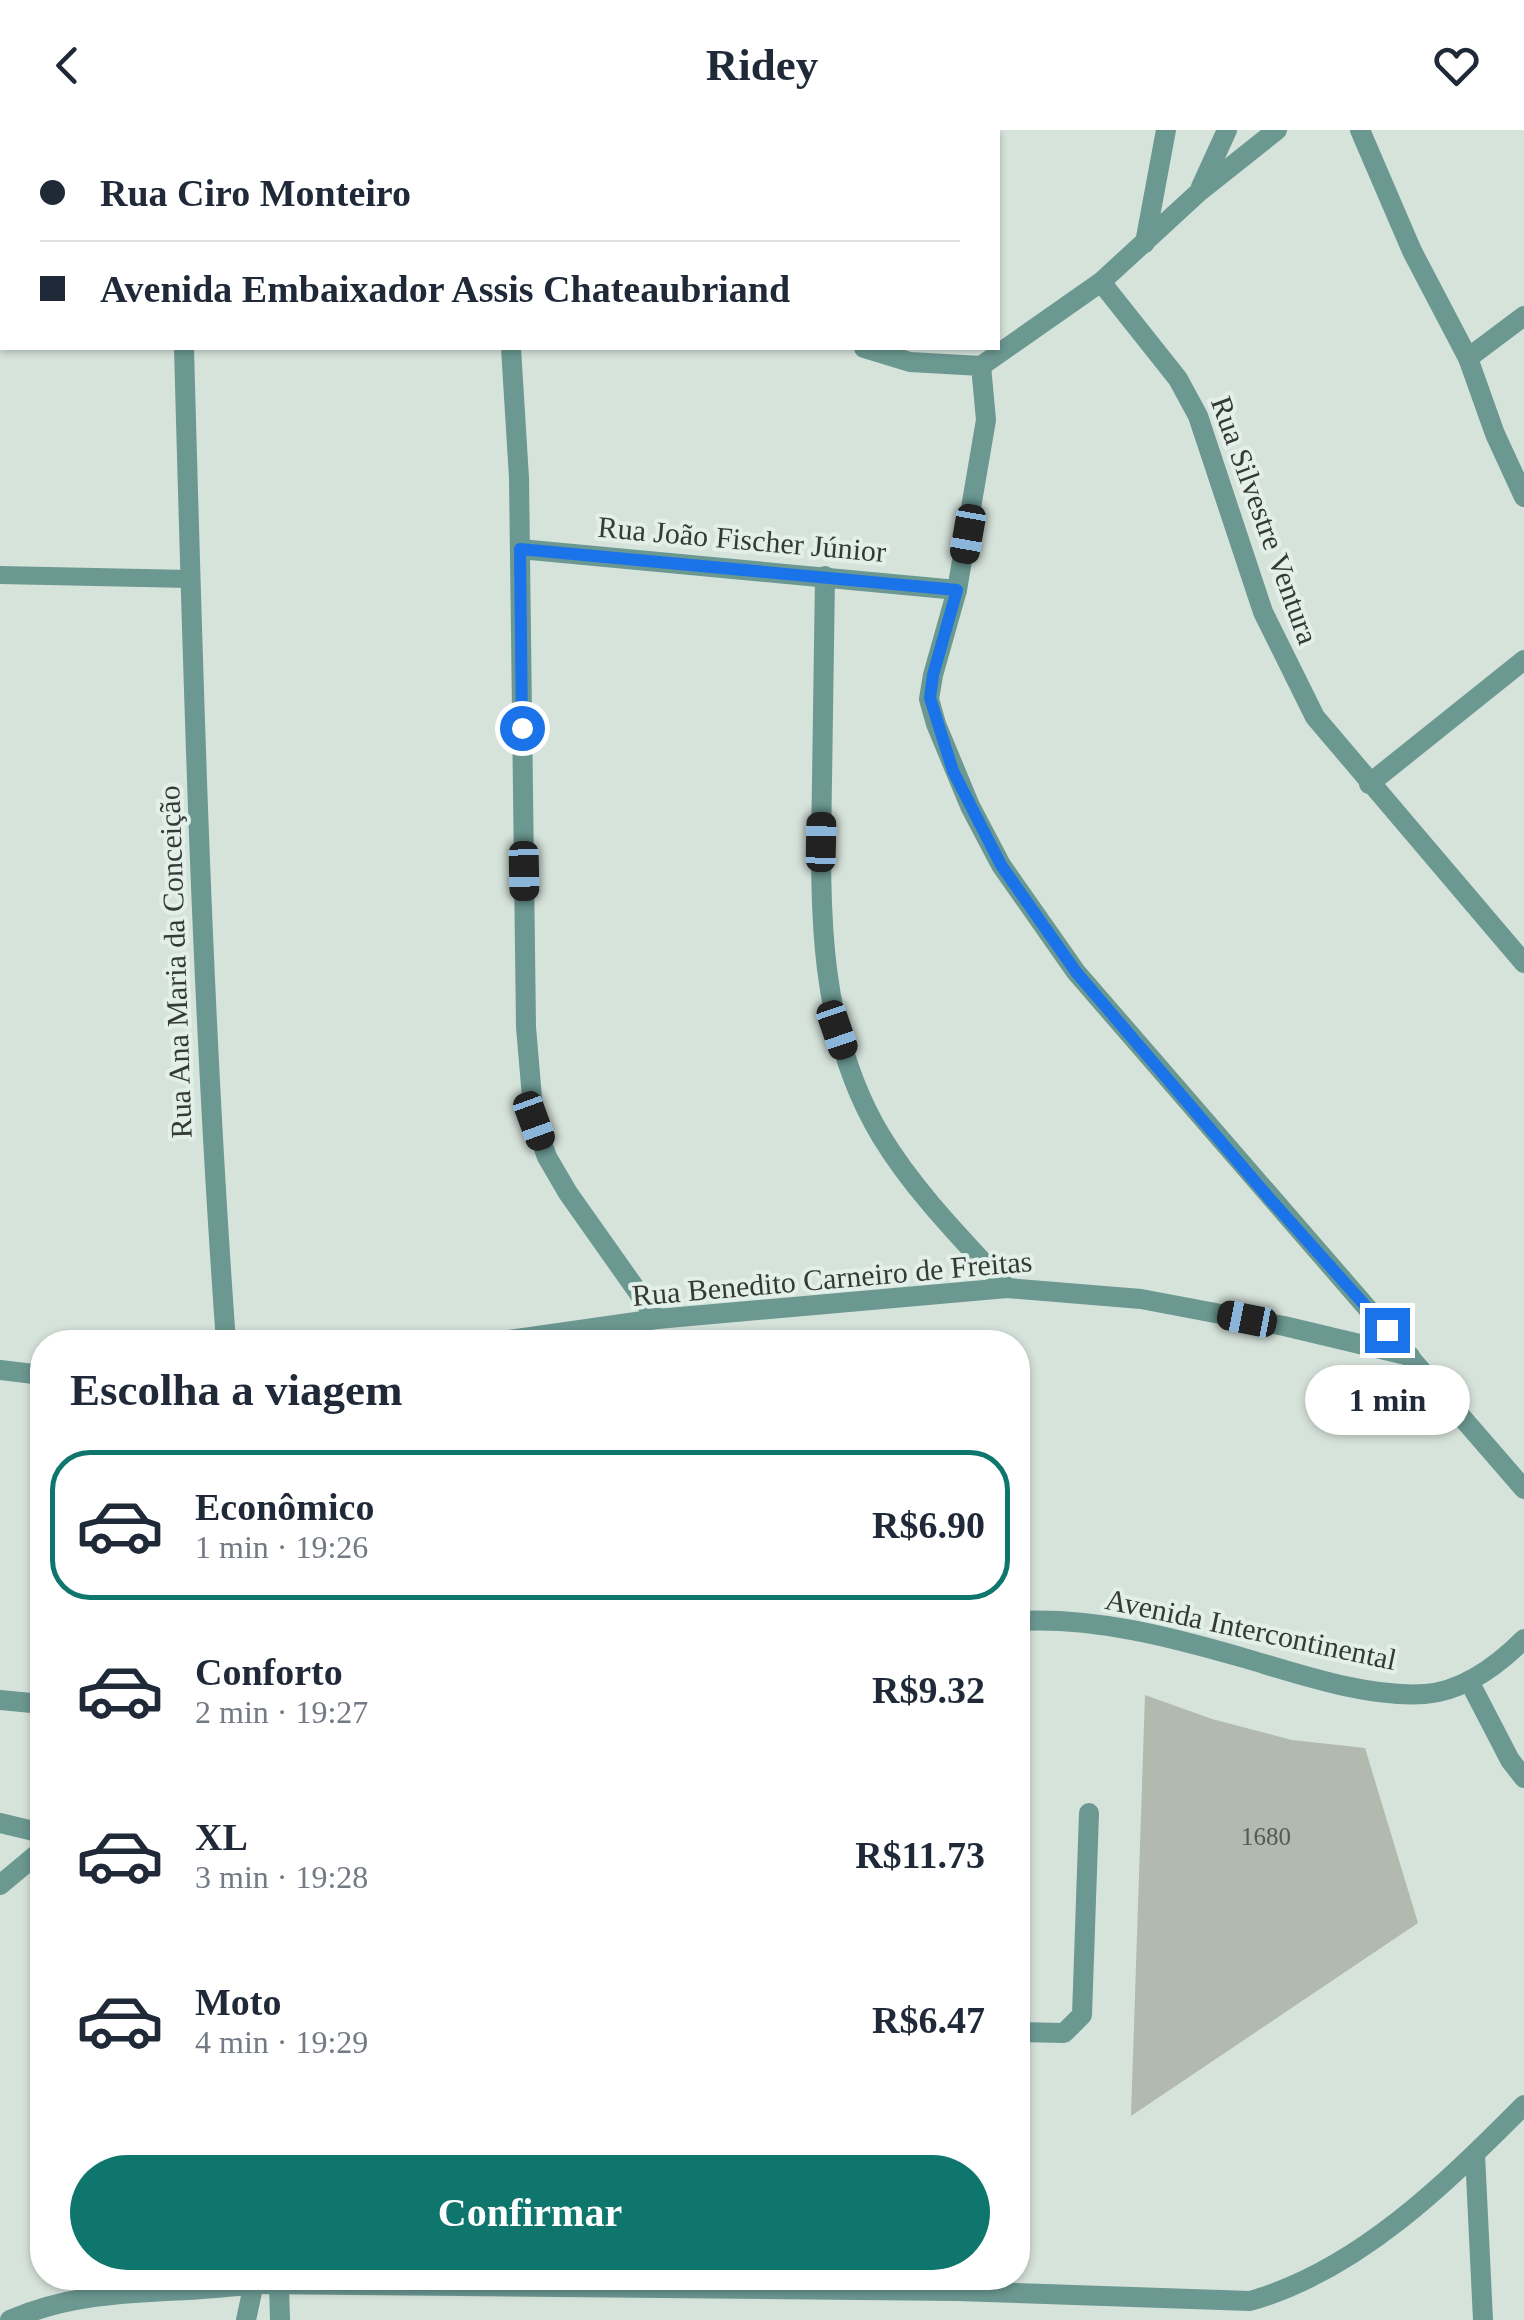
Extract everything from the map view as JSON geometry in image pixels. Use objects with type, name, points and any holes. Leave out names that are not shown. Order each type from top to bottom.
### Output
[{"type":"street","points":[[1145,243],[1166,130]]},
{"type":"street","points":[[1199,192],[1227,130]]},
{"type":"street","points":[[871,350],[910,362],[981,366],[1100,282],[1199,192],[1278,130]]},
{"type":"street","points":[[1360,130],[1412,251],[1468,358],[1495,434],[1524,497]]},
{"type":"street","name":"Rua Silvestre Ventura","points":[[1100,282],[1178,379],[1198,416],[1244,560],[1290,672],[1315,716],[1524,963]]},
{"type":"street","points":[[1468,358],[1524,316]]},
{"type":"street","name":"Rua Ana Maria da Conceição","points":[[184,350],[213,1158],[225,1330]]},
{"type":"street","points":[[511,350],[520,478],[526,1027],[534,1121],[547,1157],[568,1193],[657,1320]]},
{"type":"street","points":[[981,366],[986,420],[957,590],[930,698],[953,771],[1001,865],[1076,972],[1524,1489]]},
{"type":"street","name":"Rua João Fischer Júnior","points":[[520,549],[957,590]]},
{"type":"street","points":[[825,576],[820,880],[825,973],[837,1030],[859,1093],[887,1145],[929,1202],[1007,1288]]},
{"type":"street","points":[[1370,784],[1524,660]]},
{"type":"street","name":"Rua Benedito Carneiro de Freitas","points":[[583,1330],[1007,1288],[1141,1299],[1284,1326],[1410,1356]]},
{"type":"street","points":[[0,1370],[30,1373]]},
{"type":"street","name":"Avenida Intercontinental","points":[[1030,1621],[1085,1623],[1164,1636],[1293,1673],[1393,1692],[1425,1694],[1469,1680],[1524,1639]]},
{"type":"street","points":[[1469,1680],[1510,1760],[1524,1778]]},
{"type":"street","points":[[0,1700],[30,1703]]},
{"type":"street","points":[[1030,2032],[1064,2033],[1082,2015],[1089,1813]]},
{"type":"street","points":[[0,1823],[30,1829]]},
{"type":"street","points":[[0,1885],[30,1860]]},
{"type":"street","points":[[860,2290],[1250,2301],[1287,2290],[1326,2270],[1422,2200],[1524,2105]]},
{"type":"street","points":[[1475,2154],[1483,2320]]},
{"type":"street","points":[[10,2320],[50,2304],[92,2295],[207,2290]]},
{"type":"street","points":[[246,2320],[252,2290]]},
{"type":"street","points":[[278,2290],[280,2320]]},
{"type":"lane","points":[[0,574],[190,580]]},
{"type":"building","points":[[1145,1695],[1212,1719],[1292,1740],[1365,1748],[1418,1923],[1131,2116]]},
{"type":"route","points":[[522,728],[520,549],[957,590],[930,698],[953,771],[1001,865],[1076,972],[1387,1330]]}]
